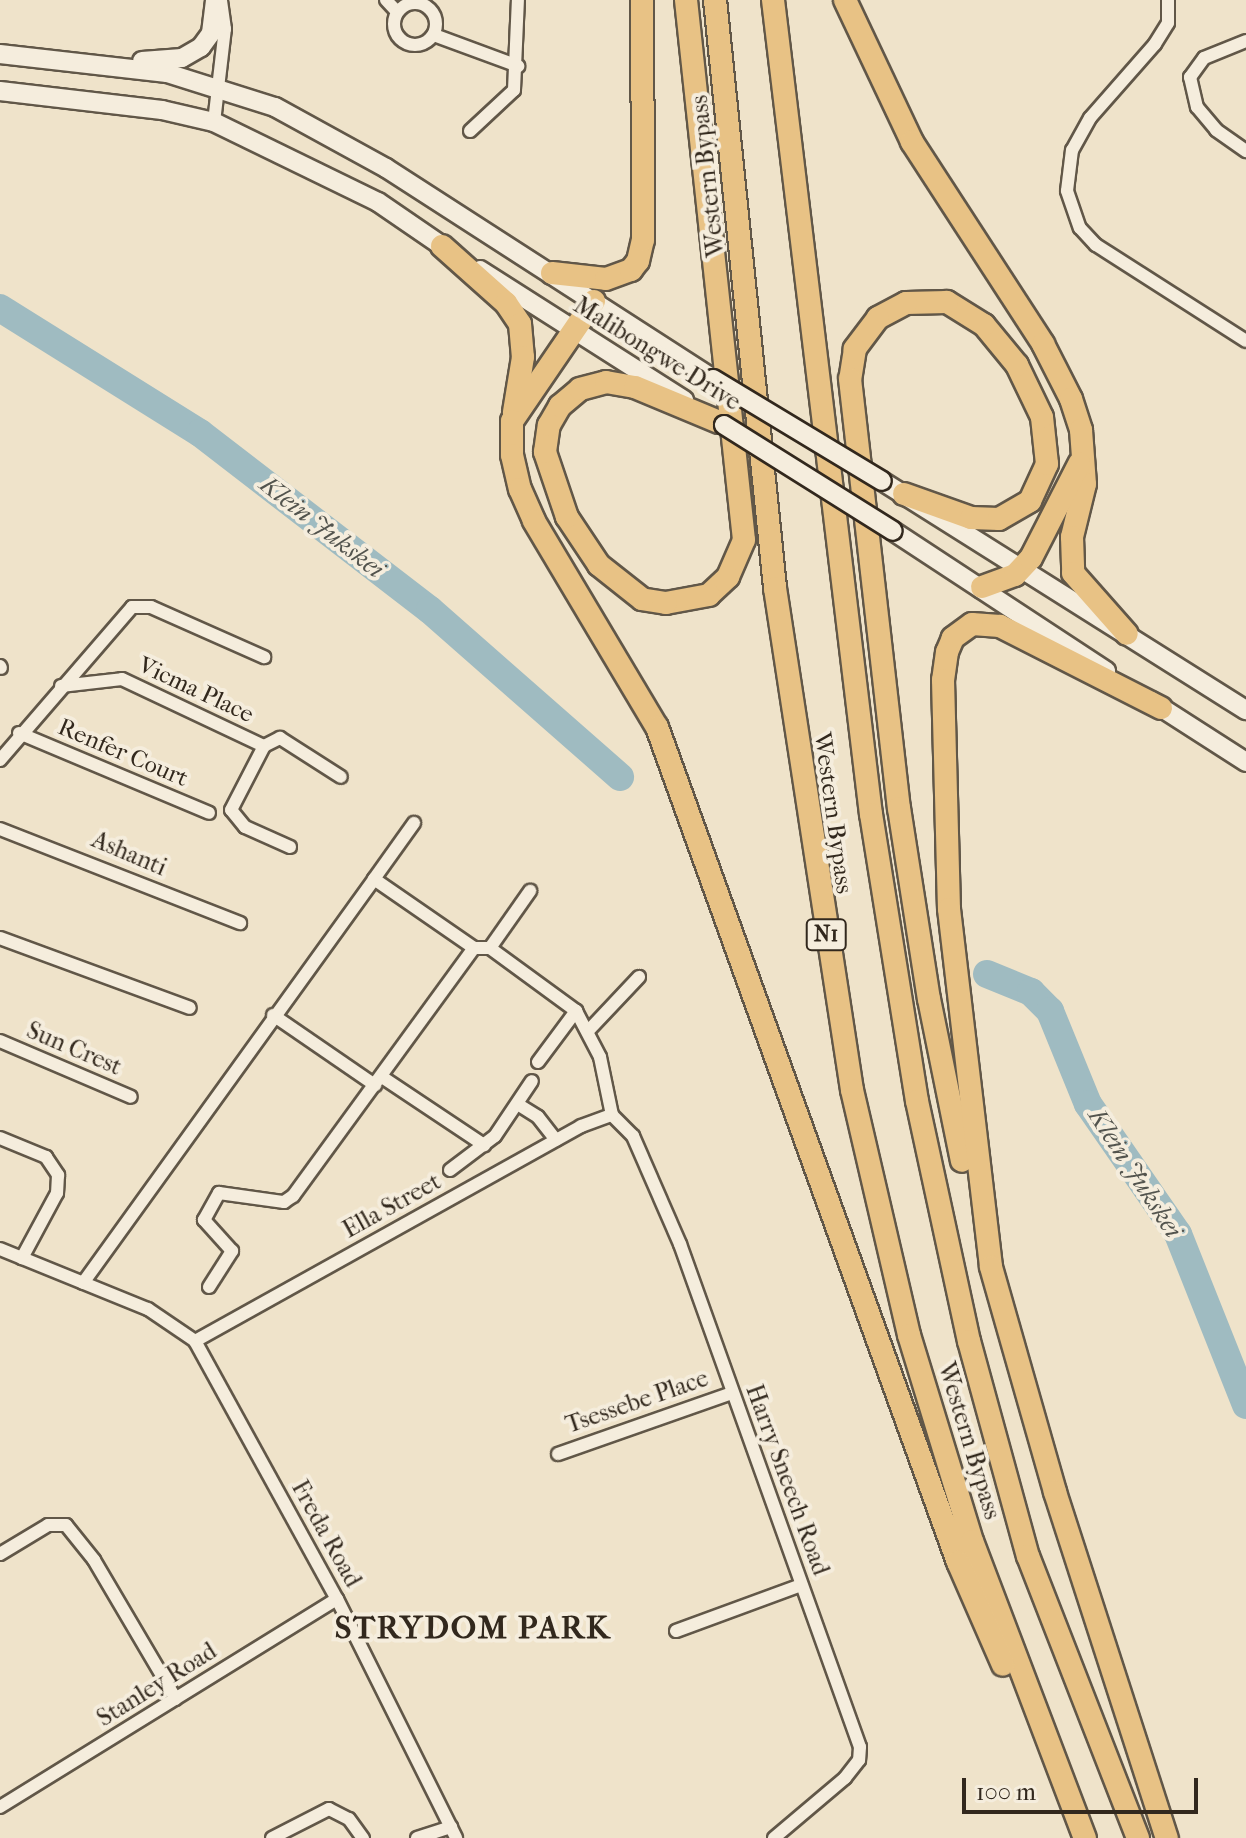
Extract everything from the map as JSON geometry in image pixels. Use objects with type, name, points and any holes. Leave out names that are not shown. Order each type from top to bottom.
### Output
[{"type":"highway","points":[[552,273],[606,279],[631,270],[638,261],[643,240],[642,0]]},
{"type":"highway","points":[[686,0],[744,540],[728,577],[709,595],[666,603],[642,599],[599,565],[567,517],[545,452],[549,425],[560,406],[580,389],[606,382],[635,387],[721,423]]},
{"type":"highway","name":"Western Bypass","points":[[715,0],[775,588],[852,1090],[909,1335],[972,1541],[1082,1838]]},
{"type":"highway","name":"Western Bypass","points":[[773,0],[871,814],[917,1101],[969,1341],[1028,1556],[1107,1770],[1138,1838]]},
{"type":"highway","points":[[845,0],[912,142],[1050,357],[1076,412],[1085,484],[1072,537],[1073,573],[1127,634]]},
{"type":"highway","points":[[442,246],[506,303],[520,324],[523,357],[512,421],[512,455],[534,521],[634,684],[678,778],[953,1548],[1082,1838]]},
{"type":"highway","points":[[512,421],[594,301]]},
{"type":"highway","points":[[904,494],[971,518],[999,519],[1030,501],[1047,464],[1042,417],[1017,365],[984,325],[947,302],[906,303],[878,318],[855,349],[850,379],[899,808],[929,999],[961,1157],[1055,1492],[1167,1838]]},
{"type":"highway","points":[[982,587],[1004,581],[1022,567],[1062,507],[1083,456]]},
{"type":"highway","points":[[991,1267],[949,909],[947,652],[953,638],[972,624],[1000,626],[1161,708]]},
{"type":"main road","points":[[104,64],[182,58],[194,52],[211,33],[218,0]]},
{"type":"main road","name":"Malibongwe Drive","points":[[0,54],[104,64],[221,87],[275,107],[372,161],[552,273],[713,379],[1022,567],[1246,710]]},
{"type":"main road","name":"Malibongwe Drive","points":[[0,91],[162,110],[214,122],[378,202],[572,329],[982,587],[1246,762]]},
{"type":"street","points":[[214,122],[221,87],[218,0]]},
{"type":"street","points":[[387,0],[397,12],[395,28],[404,42],[420,44],[434,35]]},
{"type":"street","points":[[470,131],[514,90],[518,66],[518,0]]},
{"type":"street","points":[[1168,0],[1168,23],[1155,44],[1090,118],[1072,150],[1067,191],[1080,228],[1096,245],[1246,341]]},
{"type":"street","points":[[397,12],[410,3],[427,5],[436,18],[434,35]]},
{"type":"street","points":[[434,35],[518,66]]},
{"type":"street","points":[[1246,41],[1204,58],[1190,77],[1197,107],[1216,130],[1246,151]]},
{"type":"street","points":[[0,760],[19,733],[132,607],[151,607],[264,657]]},
{"type":"street","name":"Vicma Place","points":[[61,686],[122,679],[264,746]]},
{"type":"street","name":"Renfer Court","points":[[19,733],[209,813]]},
{"type":"street","name":"Vicma Place","points":[[290,847],[245,827],[231,810],[264,746],[280,738],[341,777]]},
{"type":"street","points":[[83,1283],[414,823]]},
{"type":"street","name":"Ashanti","points":[[0,829],[240,923]]},
{"type":"street","points":[[374,879],[474,948],[490,948],[576,1011],[589,1030],[612,1115]]},
{"type":"street","points":[[490,948],[530,891]]},
{"type":"street","points":[[0,938],[190,1008]]},
{"type":"street","points":[[209,1287],[232,1251],[204,1220],[219,1193],[288,1200],[474,948]]},
{"type":"street","points":[[589,1030],[639,977]]},
{"type":"street","points":[[538,1062],[576,1011]]},
{"type":"street","points":[[273,1015],[484,1145]]},
{"type":"street","name":"Sun Crest","points":[[0,1041],[131,1097]]},
{"type":"street","points":[[450,1170],[484,1145],[519,1105],[532,1081]]},
{"type":"street","points":[[519,1105],[538,1117],[556,1140]]},
{"type":"street","name":"Ella Street","points":[[195,1341],[556,1140],[612,1115]]},
{"type":"street","name":"Harry Sneech Road","points":[[612,1115],[633,1136],[665,1206],[860,1753],[845,1778],[774,1838]]},
{"type":"street","points":[[0,1138],[46,1157],[58,1175],[57,1193],[22,1258]]},
{"type":"street","points":[[0,1249],[148,1309],[195,1341]]},
{"type":"street","name":"Freda Road","points":[[195,1341],[337,1599],[453,1833]]},
{"type":"street","name":"Tsessebe Place","points":[[558,1454],[732,1393]]},
{"type":"street","points":[[0,1554],[48,1525],[66,1525],[94,1560],[176,1699]]},
{"type":"street","points":[[676,1631],[801,1585]]},
{"type":"street","name":"Stanley Road","points":[[0,1807],[337,1599]]},
{"type":"street","points":[[272,1838],[329,1809],[349,1819],[363,1838]]},
{"type":"street","points":[[417,1838],[453,1833]]},
{"type":"waterway","name":"Klein Jukskei","points":[[0,308],[200,433],[430,610],[620,777]]},
{"type":"waterway","name":"Klein Jukskei","points":[[987,974],[1031,992],[1050,1011],[1088,1104],[1178,1234],[1246,1405]]},
{"type":"district","name":"STRYDOM PARK","points":[[473,1628]]}]
